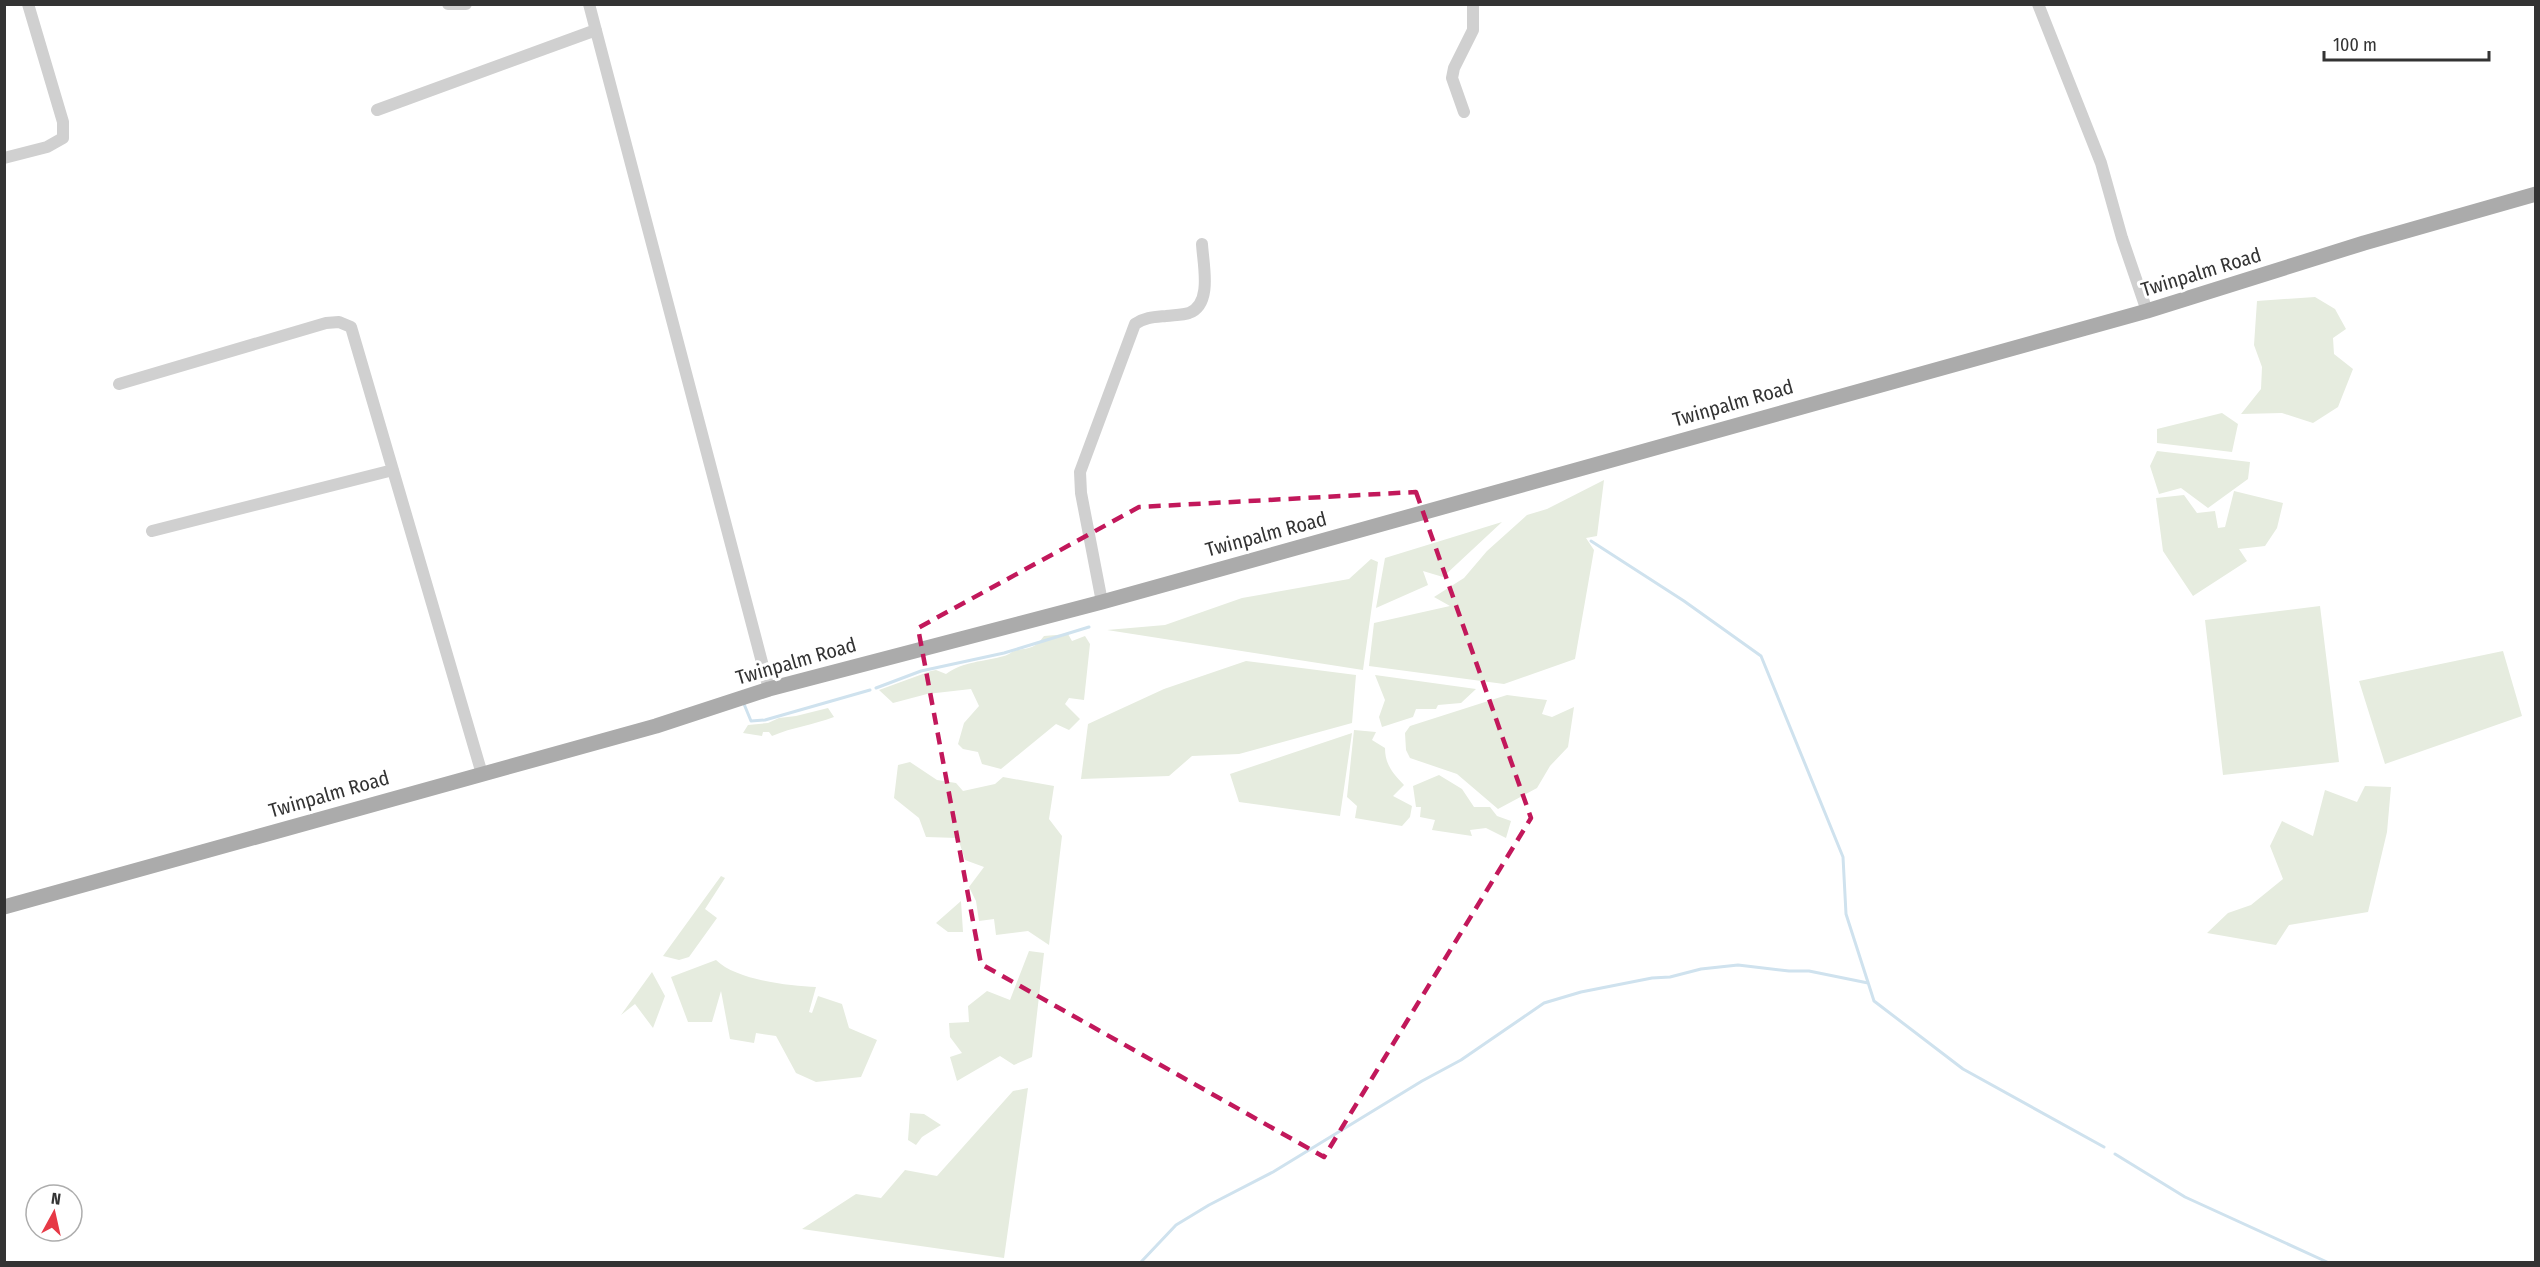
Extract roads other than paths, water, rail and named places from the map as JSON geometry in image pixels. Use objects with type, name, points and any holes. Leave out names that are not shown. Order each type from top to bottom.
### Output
[{"type":"main road","name":"Twinpalm Road","points":[[4,907],[656,726],[769,689],[1102,602],[2147,311],[2375,240],[2535,194]]},
{"type":"street","points":[[4,158],[47,147],[63,138],[63,122],[28,4]]},
{"type":"street","points":[[448,4],[466,4]]},
{"type":"street","points":[[589,4],[769,689]]},
{"type":"street","points":[[1464,112],[1452,78],[1454,68],[1473,30],[1473,4]]},
{"type":"street","points":[[2037,4],[2101,163],[2122,238],[2147,311]]},
{"type":"street","points":[[377,110],[596,30]]},
{"type":"street","points":[[1102,602],[1080,493],[1080,472],[1131,330],[1143,319],[1188,314],[1197,309],[1202,302],[1204,292],[1202,244]]},
{"type":"street","points":[[119,384],[326,323],[339,322],[351,327],[482,774]]},
{"type":"street","points":[[152,531],[393,470]]},
{"type":"waterway","points":[[1591,541],[1684,601],[1761,656],[1843,857],[1846,914],[1874,1001],[1963,1069],[2104,1147]]},
{"type":"waterway","points":[[876,688],[921,671],[1004,653],[1089,627]]},
{"type":"waterway","points":[[744,704],[751,721],[765,720],[870,690]]},
{"type":"waterway","points":[[1141,1262],[1176,1225],[1273,1172],[1422,1081],[1461,1060],[1544,1003],[1581,992],[1652,978],[1738,965],[1809,971],[1868,983]]},
{"type":"waterway","points":[[2115,1154],[2185,1197],[2327,1262]]}]
